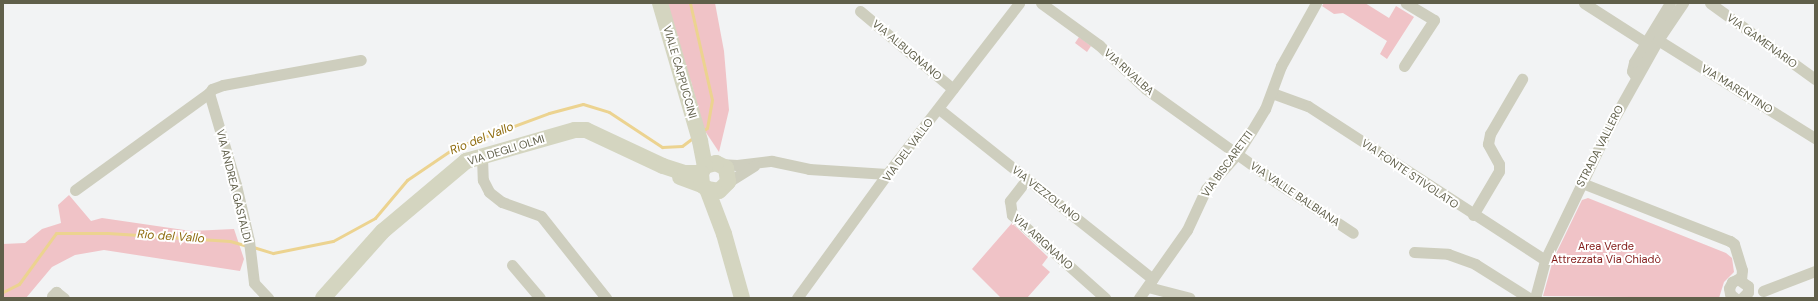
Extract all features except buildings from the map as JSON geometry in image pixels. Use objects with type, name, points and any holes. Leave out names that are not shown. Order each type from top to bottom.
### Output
[{"type":"main road","name":"VIALE CAPPUCCINI","points":[[660,3],[707,165],[742,298]]},
{"type":"main road","name":"VIA DEGLI OLMI","points":[[323,298],[383,231],[410,205],[462,164],[575,130],[586,130],[663,166],[685,173],[707,165],[719,190],[726,184]]},
{"type":"main road","points":[[707,165],[726,168],[726,184]]},
{"type":"main road","name":"VIALE CAPPUCCINI","points":[[724,234],[726,184]]},
{"type":"street","name":"VIA DEL VALLO","points":[[797,298],[887,174],[939,109],[1019,3]]},
{"type":"street","name":"VIA RIVALBA","points":[[1041,3],[1099,45],[1146,89],[1237,154]]},
{"type":"street","name":"VIA BISCARETTI","points":[[1139,298],[1187,230],[1206,189],[1237,154],[1272,93],[1281,66],[1316,3]]},
{"type":"street","points":[[1404,66],[1434,20],[1406,3]]},
{"type":"street","points":[[1584,3],[1645,42]]},
{"type":"street","points":[[1636,77],[1632,71],[1645,42],[1670,3]]},
{"type":"street","name":"STRADA VALLERO","points":[[1535,298],[1545,260],[1582,183],[1636,77],[1658,40],[1683,3]]},
{"type":"street","name":"VIA GAMENARIO","points":[[1710,3],[1815,79]]},
{"type":"street","name":"VIA ALBUGNANO","points":[[860,11],[953,89]]},
{"type":"street","name":"VIA MARENTINO","points":[[1658,40],[1815,138]]},
{"type":"street","points":[[75,190],[209,93],[212,89],[223,85],[361,60]]},
{"type":"street","points":[[1473,215],[1499,171],[1499,164],[1488,144],[1490,134],[1522,79]]},
{"type":"street","name":"VIA ANDREA GASTALDI","points":[[209,93],[236,185],[249,241],[254,283],[268,298]]},
{"type":"street","name":"VIA FONTE STIVOLATO","points":[[1272,93],[1308,106],[1473,215],[1545,260]]},
{"type":"street","name":"VIA VEZZOLANO","points":[[939,109],[1027,179],[1150,283]]},
{"type":"street","name":"VIA VALLE BALBIANA","points":[[1237,154],[1354,233]]},
{"type":"street","points":[[482,157],[483,180],[489,192],[502,202],[541,216],[606,298]]},
{"type":"street","points":[[707,165],[778,162],[809,169],[887,174]]},
{"type":"street","points":[[726,184],[762,163]]},
{"type":"street","name":"VIA ARIGNANO","points":[[1027,179],[1010,201],[1012,215],[1105,298]]},
{"type":"street","points":[[1582,183],[1730,241],[1734,244],[1745,283],[1736,297]]},
{"type":"street","points":[[1414,252],[1448,254],[1474,264],[1529,298]]},
{"type":"street","points":[[512,266],[540,298]]},
{"type":"street","points":[[1736,297],[1763,291],[1815,272]]},
{"type":"street","points":[[1736,297],[1730,284],[1735,280],[1763,291]]},
{"type":"street","points":[[1150,283],[1190,298]]},
{"type":"street","points":[[52,296],[56,292],[64,298]]},
{"type":"green space","points":[[666,3],[715,3],[724,51],[729,110],[719,152],[703,128],[691,81],[685,75]]},
{"type":"green space","points":[[1324,3],[1365,3],[1389,18],[1396,6],[1414,17],[1387,59],[1380,54],[1387,41],[1343,13],[1334,14],[1322,6]]},
{"type":"green space","points":[[1079,37],[1091,46],[1087,52],[1075,43]]},
{"type":"green space","points":[[69,195],[91,221],[102,218],[191,231],[234,229],[244,259],[240,271],[104,250],[75,255],[52,267],[26,298],[3,298],[3,244],[25,243],[42,229],[61,223],[58,205]]},
{"type":"green space","name":"Area Verde Attrezzata Via Chiadò","points":[[1588,198],[1726,253],[1732,258],[1734,272],[1724,282],[1719,298],[1543,296],[1553,260],[1582,200]]},
{"type":"green space","points":[[1012,223],[1048,257],[1042,265],[1050,272],[1027,298],[1001,298],[972,269]]},
{"type":"waterway","name":"Rio del Vallo","points":[[690,3],[712,100],[707,128],[702,131]]},
{"type":"waterway","name":"Rio del Vallo","points":[[253,247],[273,253],[333,241],[375,218],[407,180],[454,148],[549,113],[583,104],[609,112],[662,147],[682,146],[694,137]]},
{"type":"waterway","name":"Rio del Vallo","points":[[3,292],[19,284],[56,233],[108,233],[230,241],[248,246]]}]
